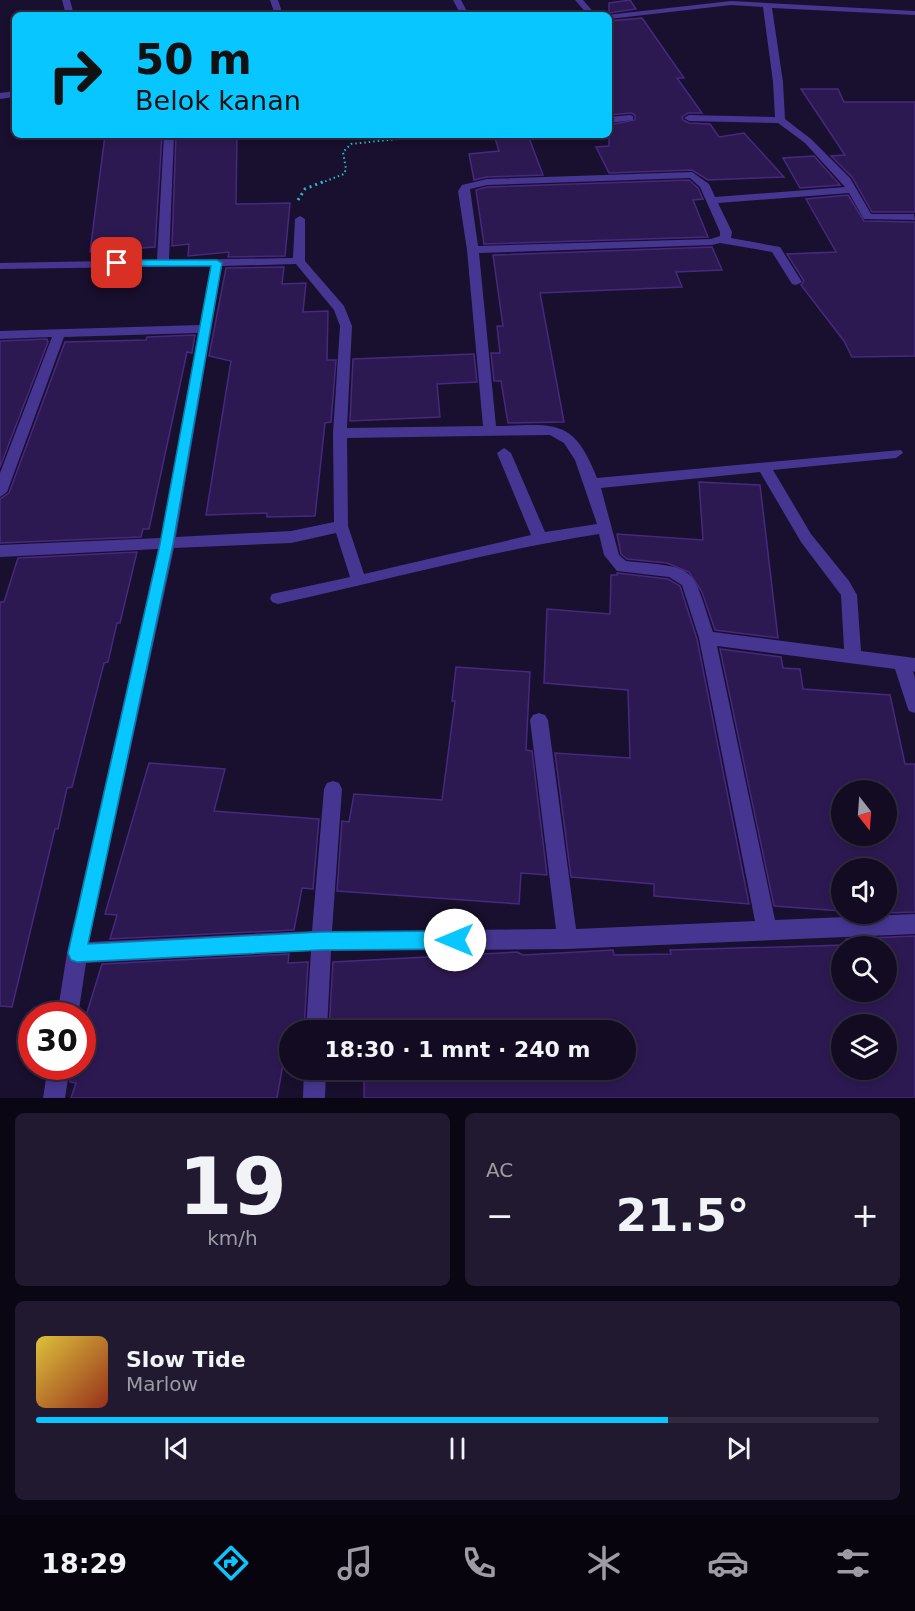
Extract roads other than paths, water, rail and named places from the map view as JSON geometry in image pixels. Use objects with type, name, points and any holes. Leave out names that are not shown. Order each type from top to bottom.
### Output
[{"type":"street","points":[[579,0],[589,12]]},
{"type":"street","points":[[661,0],[670,9]]},
{"type":"street","points":[[840,0],[850,9]]},
{"type":"street","points":[[612,17],[710,4],[767,4],[915,13]]},
{"type":"street","points":[[767,4],[779,88],[780,120]]},
{"type":"street","points":[[612,120],[630,118]]},
{"type":"street","points":[[689,118],[780,120],[808,141],[853,190],[868,217],[914,217]]},
{"type":"street","points":[[163,262],[169,138]]},
{"type":"street","points":[[490,430],[473,250],[463,191],[466,188],[477,184],[684,174],[698,179],[713,200],[726,232],[722,240]]},
{"type":"street","points":[[713,200],[853,190]]},
{"type":"street","points":[[300,219],[299,261],[340,309],[346,326],[340,433],[341,526],[359,581]]},
{"type":"street","points":[[473,250],[722,240],[776,249],[796,282]]},
{"type":"street","points":[[0,266],[299,261]]},
{"type":"street","points":[[69,1002],[77,953],[167,544],[217,263]]},
{"type":"street","points":[[0,335],[205,329]]},
{"type":"street","points":[[0,492],[60,332]]},
{"type":"street","points":[[340,433],[552,430],[571,441],[606,528],[610,556],[621,567],[680,574],[689,582],[707,638],[767,932]]},
{"type":"street","points":[[504,453],[540,538]]},
{"type":"street","points":[[590,484],[896,453]]},
{"type":"street","points":[[764,467],[806,538],[844,585],[849,595],[853,657]]},
{"type":"street","points":[[0,551],[291,537],[341,526]]},
{"type":"street","points":[[278,598],[540,538],[606,528]]},
{"type":"street","points":[[707,638],[909,664],[915,706]]},
{"type":"street","points":[[539,720],[567,939]]},
{"type":"street","points":[[317,1020],[333,789]]},
{"type":"street","points":[[77,953],[321,941],[567,939],[915,924]]},
{"type":"street","points":[[54,1098],[57,1080]]},
{"type":"street","points":[[314,1098],[315,1080]]}]
